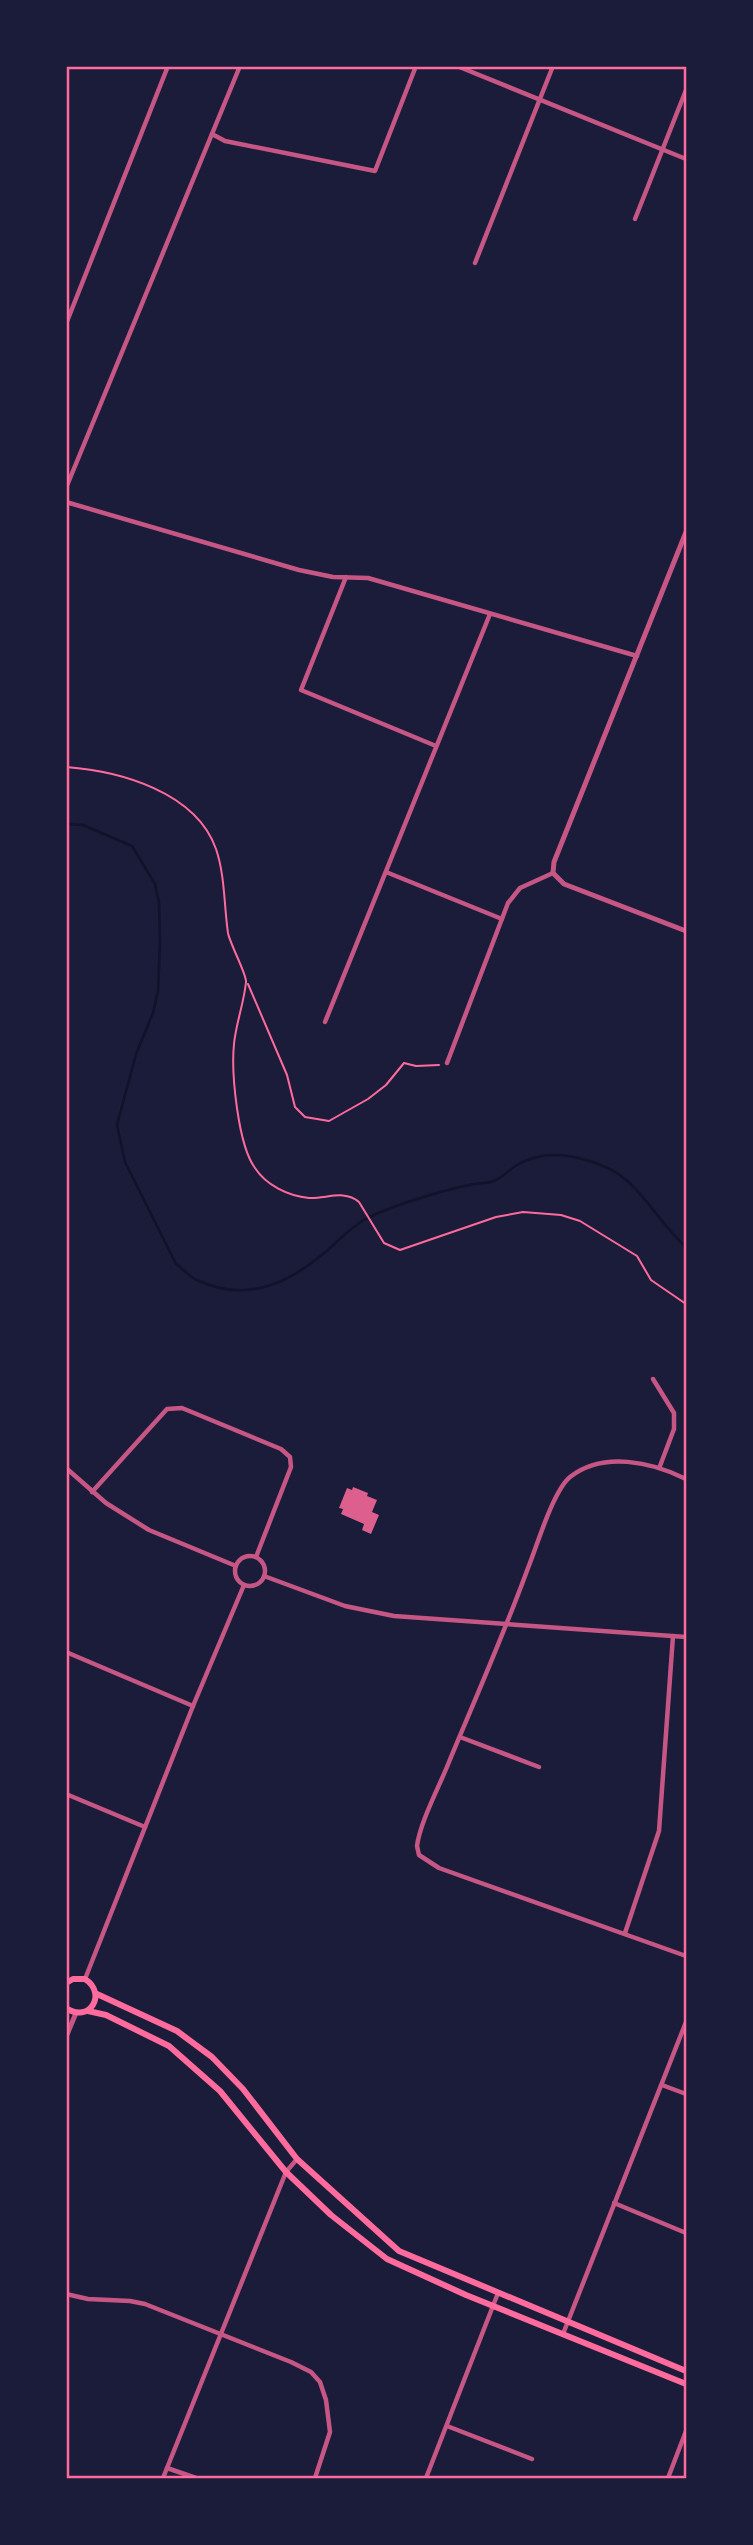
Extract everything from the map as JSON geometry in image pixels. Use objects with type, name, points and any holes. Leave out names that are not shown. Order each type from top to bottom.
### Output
[{"type":"main road","points":[[69,1980],[85,1979],[95,1988],[97,1994],[93,2007],[88,2011]]},
{"type":"main road","points":[[97,1994],[177,2031],[212,2057],[243,2089],[297,2158],[399,2251],[687,2371]]},
{"type":"main road","points":[[66,2008],[76,2013],[88,2011],[106,2015],[169,2046],[220,2091],[286,2172],[331,2215],[387,2259],[562,2335],[687,2384]]},
{"type":"street","points":[[66,324],[168,66]]},
{"type":"street","points":[[66,488],[240,66]]},
{"type":"street","points":[[212,134],[225,141],[375,171],[416,66]]},
{"type":"street","points":[[457,66],[687,159]]},
{"type":"street","points":[[475,263],[553,66]]},
{"type":"street","points":[[635,219],[687,90]]},
{"type":"street","points":[[66,502],[273,563],[321,575],[368,578],[636,656]]},
{"type":"street","points":[[553,873],[554,862],[687,532]]},
{"type":"street","points":[[680,550],[687,553]]},
{"type":"street","points":[[346,577],[301,690],[436,746]]},
{"type":"street","points":[[325,1022],[490,614]]},
{"type":"street","points":[[386,872],[502,919]]},
{"type":"street","points":[[447,1063],[509,904],[520,888],[553,873]]},
{"type":"street","points":[[553,873],[564,884],[687,931]]},
{"type":"street","points":[[653,1378],[674,1413],[674,1429],[660,1466]]},
{"type":"street","points":[[92,1492],[167,1409],[181,1408],[281,1448],[290,1457],[291,1467],[256,1557]]},
{"type":"street","points":[[687,1479],[660,1466],[614,1461],[587,1465],[567,1479],[554,1502],[508,1624],[418,1841],[419,1856],[439,1868],[687,1956]]},
{"type":"street","points":[[66,1468],[92,1492],[149,1530],[236,1566]]},
{"type":"street","points":[[256,1557],[263,1564],[264,1576],[258,1584],[244,1585],[235,1575],[236,1566],[243,1558],[256,1557]]},
{"type":"street","points":[[264,1576],[320,1598],[368,1612],[687,1637]]},
{"type":"street","points":[[85,1979],[244,1585]]},
{"type":"street","points":[[625,1933],[659,1831],[673,1636]]},
{"type":"street","points":[[66,1653],[193,1706]]},
{"type":"street","points":[[460,1737],[539,1767]]},
{"type":"street","points":[[66,1794],[145,1826]]},
{"type":"street","points":[[66,2037],[76,2013]]},
{"type":"street","points":[[562,2335],[687,2022]]},
{"type":"street","points":[[662,2085],[687,2094]]},
{"type":"street","points":[[163,2479],[286,2172],[297,2158]]},
{"type":"street","points":[[614,2203],[687,2233]]},
{"type":"street","points":[[426,2479],[498,2293]]},
{"type":"street","points":[[66,2294],[88,2299],[139,2302],[311,2372],[320,2382],[327,2400],[330,2432],[315,2479]]},
{"type":"street","points":[[447,2426],[532,2459]]},
{"type":"street","points":[[668,2479],[687,2431]]},
{"type":"street","points":[[167,2468],[197,2479]]},
{"type":"path","points":[[66,767],[99,769],[136,780],[170,797],[201,822],[211,836],[217,853],[229,936],[287,1076],[295,1107],[305,1117],[329,1121],[368,1099],[386,1085],[404,1063],[416,1066],[447,1063]]},
{"type":"path","points":[[246,982],[233,1047],[236,1097],[247,1156],[267,1181],[285,1192],[309,1198],[340,1195],[353,1197],[359,1202],[383,1243],[395,1249],[414,1246],[496,1217],[523,1212],[561,1215],[580,1221],[637,1256],[651,1280],[687,1304]]},
{"type":"building","points":[[353,1487],[377,1500],[372,1512],[379,1515],[371,1534],[362,1530],[364,1524],[341,1514],[343,1509],[339,1508],[347,1488],[352,1490]]},
{"type":"waterway","points":[[66,824],[83,825],[132,846],[155,884],[159,903],[158,991],[153,1013],[136,1054],[117,1125],[125,1162],[176,1264],[191,1277],[214,1287],[231,1290],[248,1290],[279,1282],[309,1265],[364,1220],[430,1195],[494,1181],[517,1165],[539,1156],[551,1155],[585,1160],[619,1175],[630,1183],[686,1247]]}]
